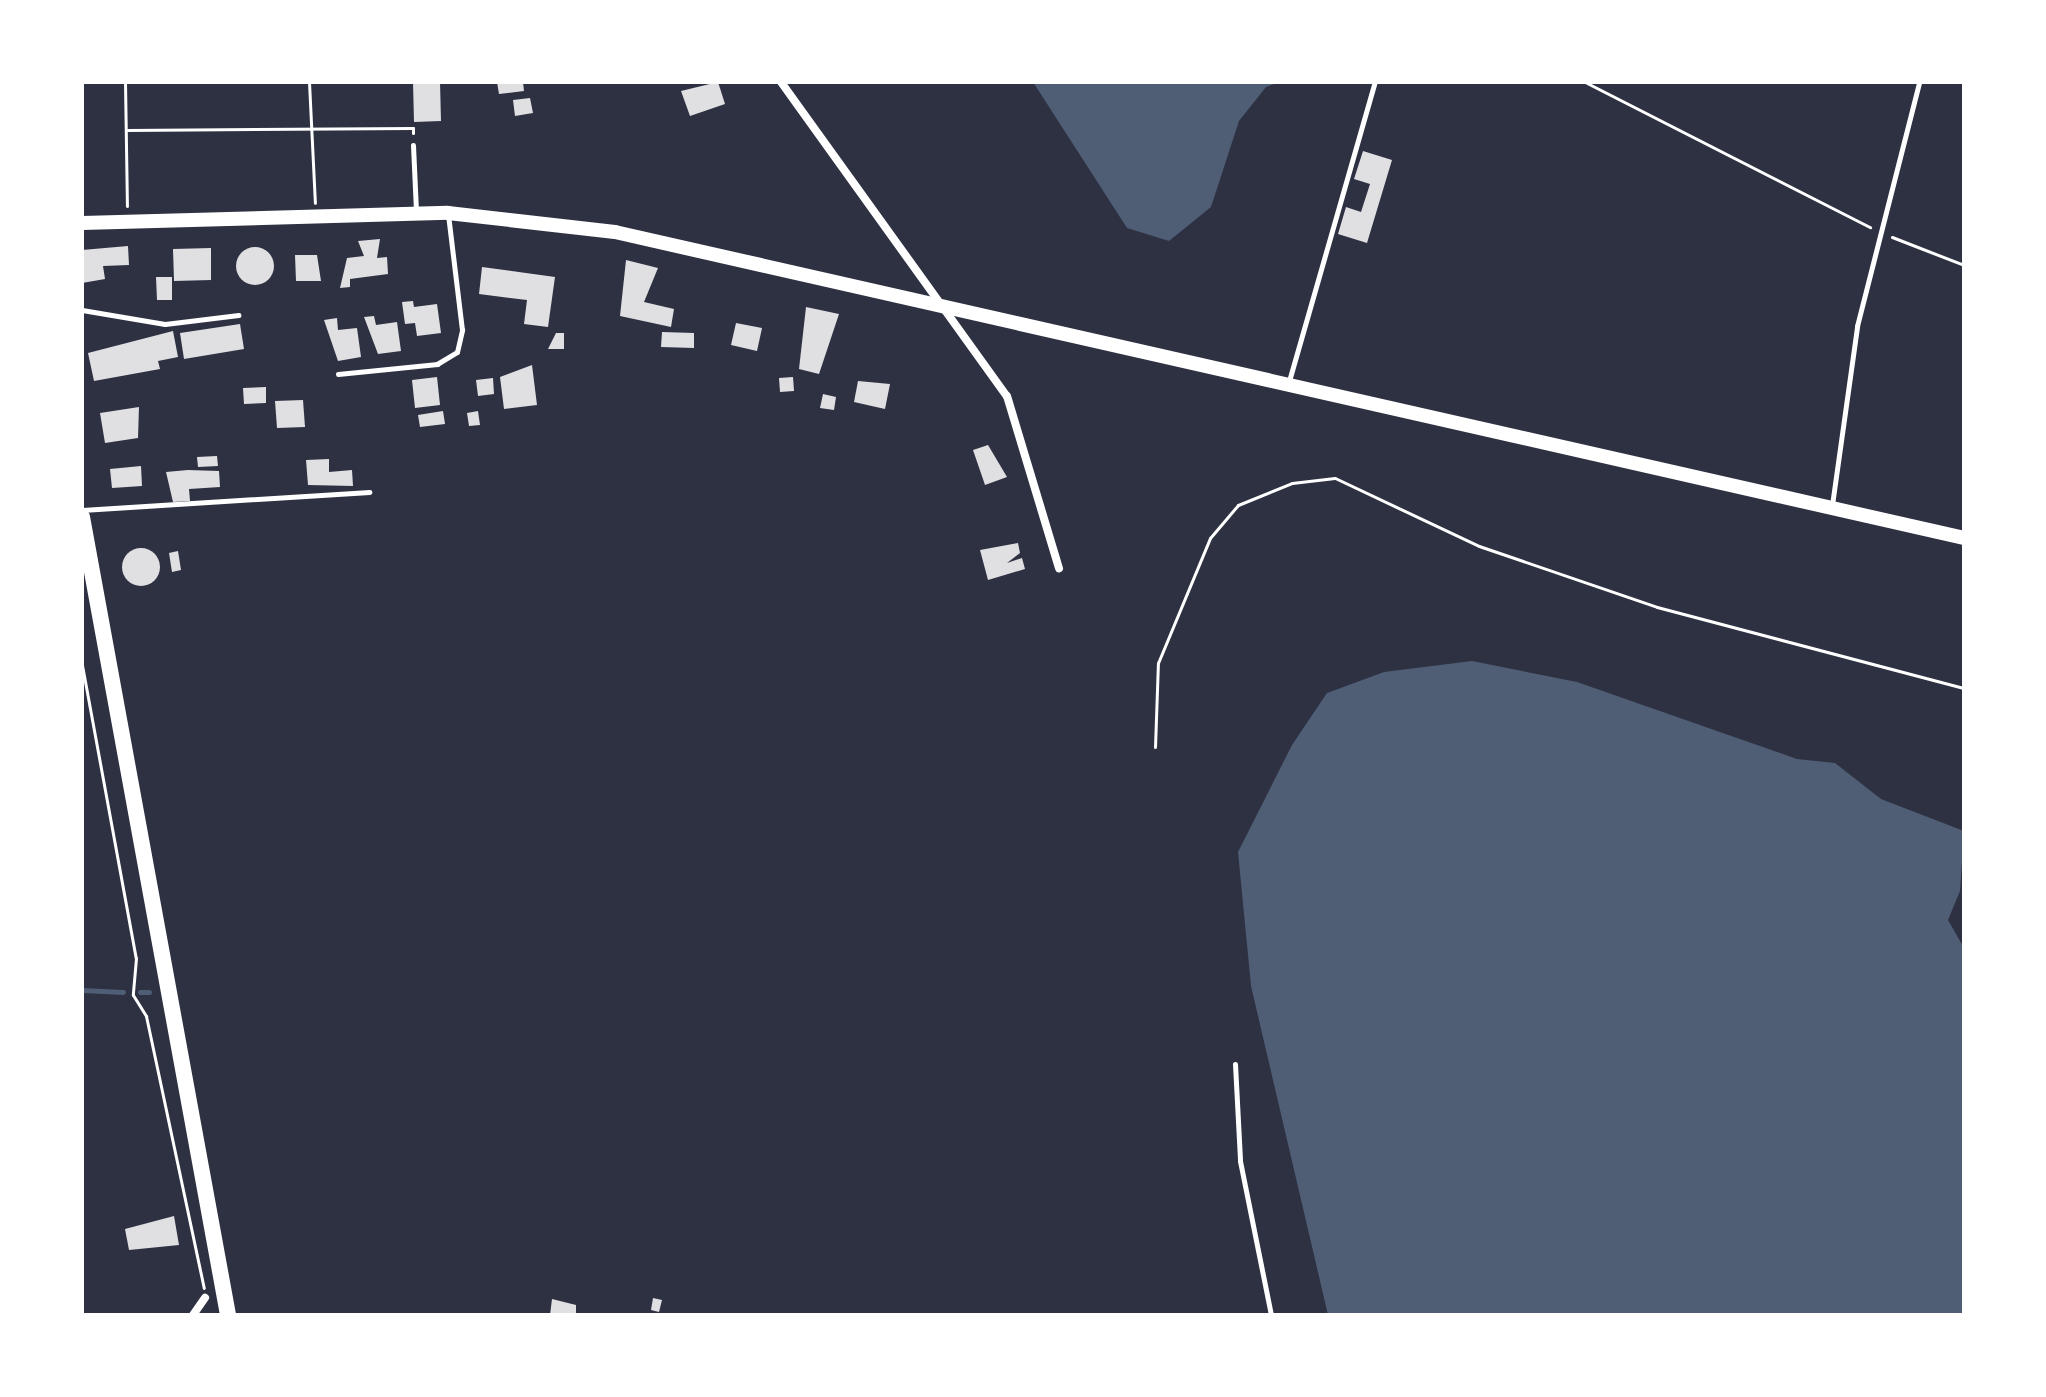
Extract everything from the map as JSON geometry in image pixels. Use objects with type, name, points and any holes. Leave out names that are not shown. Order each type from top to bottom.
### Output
[{"type":"main road","points":[[82,223],[316,214],[448,213],[615,232],[1289,381],[1964,538]]},
{"type":"main road","points":[[82,517],[228,1315]]},
{"type":"street","points":[[781,82],[938,305],[1007,396],[1059,568]]},
{"type":"street","points":[[193,1315],[205,1298]]},
{"type":"lane","points":[[1289,381],[1375,82]]},
{"type":"lane","points":[[1832,505],[1857,326],[1919,82]]},
{"type":"lane","points":[[413,145],[416,213]]},
{"type":"lane","points":[[338,374],[437,364],[457,352],[462,330],[448,213]]},
{"type":"lane","points":[[82,310],[165,324],[238,315]]},
{"type":"lane","points":[[82,510],[369,492]]},
{"type":"lane","points":[[1235,1064],[1240,1161],[1271,1315]]},
{"type":"path","points":[[125,82],[128,222]]},
{"type":"path","points":[[309,82],[316,214]]},
{"type":"path","points":[[1585,82],[1880,233],[1964,265]]},
{"type":"path","points":[[126,130],[413,128],[413,145]]},
{"type":"path","points":[[1155,747],[1158,663],[1210,538],[1238,505],[1292,483],[1335,478],[1479,546],[1657,607],[1964,688]]},
{"type":"path","points":[[82,665],[136,958],[133,995],[146,1016],[205,1298]]},
{"type":"water","points":[[1033,82],[1280,82],[1266,87],[1239,121],[1211,207],[1169,241],[1127,228]]},
{"type":"water","points":[[1472,661],[1577,682],[1797,759],[1835,763],[1881,799],[1964,831],[1960,891],[1948,920],[1964,948],[1964,1315],[1328,1315],[1251,986],[1238,852],[1292,745],[1327,693],[1384,672]]},
{"type":"building","points":[[413,82],[440,82],[441,121],[414,122]]},
{"type":"building","points":[[497,82],[523,82],[524,91],[499,94]]},
{"type":"building","points":[[718,82],[725,104],[690,116],[681,91]]},
{"type":"building","points":[[530,98],[533,113],[515,116],[513,100]]},
{"type":"building","points":[[1363,151],[1392,160],[1367,243],[1338,234],[1346,207],[1361,212],[1370,184],[1354,179]]},
{"type":"building","points":[[380,239],[377,258],[387,257],[388,274],[350,279],[350,287],[340,288],[347,258],[364,256],[358,241]]},
{"type":"building","points":[[128,246],[129,265],[103,266],[105,279],[82,283],[82,250]]},
{"type":"building","points":[[255,247],[268,253],[274,266],[268,279],[255,285],[242,279],[236,266],[242,253]]},
{"type":"building","points":[[211,248],[211,280],[174,281],[173,249]]},
{"type":"building","points":[[295,255],[317,255],[321,281],[296,281]]},
{"type":"building","points":[[626,260],[658,268],[644,302],[674,309],[671,327],[620,316]]},
{"type":"building","points":[[482,267],[555,277],[548,327],[524,324],[527,300],[479,294]]},
{"type":"building","points":[[156,277],[172,277],[172,300],[157,300]]},
{"type":"building","points":[[413,301],[414,307],[437,304],[441,333],[417,336],[415,323],[405,324],[402,302]]},
{"type":"building","points":[[806,307],[839,314],[819,374],[799,369]]},
{"type":"building","points":[[374,316],[376,325],[397,322],[401,351],[378,354],[364,317]]},
{"type":"building","points":[[337,318],[338,330],[357,328],[361,357],[338,361],[324,320]]},
{"type":"building","points":[[736,323],[762,328],[757,351],[731,345]]},
{"type":"building","points":[[240,324],[244,349],[184,359],[180,333]]},
{"type":"building","points":[[173,331],[178,357],[158,361],[160,369],[94,381],[88,353]]},
{"type":"building","points":[[662,332],[694,333],[694,348],[661,347]]},
{"type":"building","points":[[556,333],[564,333],[564,349],[548,349]]},
{"type":"building","points":[[532,365],[537,405],[504,409],[500,377]]},
{"type":"building","points":[[437,377],[440,405],[415,408],[412,380]]},
{"type":"building","points":[[793,377],[794,391],[780,392],[779,378]]},
{"type":"building","points":[[493,378],[494,394],[478,396],[476,380]]},
{"type":"building","points":[[858,381],[890,384],[885,409],[854,402]]},
{"type":"building","points":[[266,387],[266,403],[244,404],[243,388]]},
{"type":"building","points":[[823,394],[836,397],[834,410],[820,408]]},
{"type":"building","points":[[303,400],[305,427],[277,428],[275,401]]},
{"type":"building","points":[[139,407],[138,438],[105,443],[100,413]]},
{"type":"building","points":[[443,411],[445,424],[420,427],[418,415]]},
{"type":"building","points":[[478,411],[480,425],[469,426],[467,413]]},
{"type":"building","points":[[988,445],[1007,477],[985,485],[973,450]]},
{"type":"building","points":[[217,456],[218,466],[198,467],[197,457]]},
{"type":"building","points":[[329,459],[329,472],[352,470],[353,486],[308,485],[306,460]]},
{"type":"building","points":[[141,466],[142,486],[112,488],[110,469]]},
{"type":"building","points":[[219,471],[220,487],[189,489],[190,501],[173,502],[166,472]]},
{"type":"building","points":[[1018,543],[1020,553],[1007,563],[1022,558],[1025,569],[988,580],[980,550]]},
{"type":"building","points":[[141,548],[154,554],[160,567],[154,580],[141,586],[128,580],[122,567],[128,554]]},
{"type":"building","points":[[178,551],[181,570],[172,572],[169,553]]},
{"type":"building","points":[[174,1216],[179,1245],[129,1250],[125,1229]]},
{"type":"building","points":[[653,1298],[662,1300],[659,1312],[651,1310]]},
{"type":"building","points":[[552,1299],[576,1305],[576,1315],[550,1315]]},
{"type":"waterway","points":[[82,990],[123,992]]},
{"type":"waterway","points":[[140,992],[149,992]]}]
